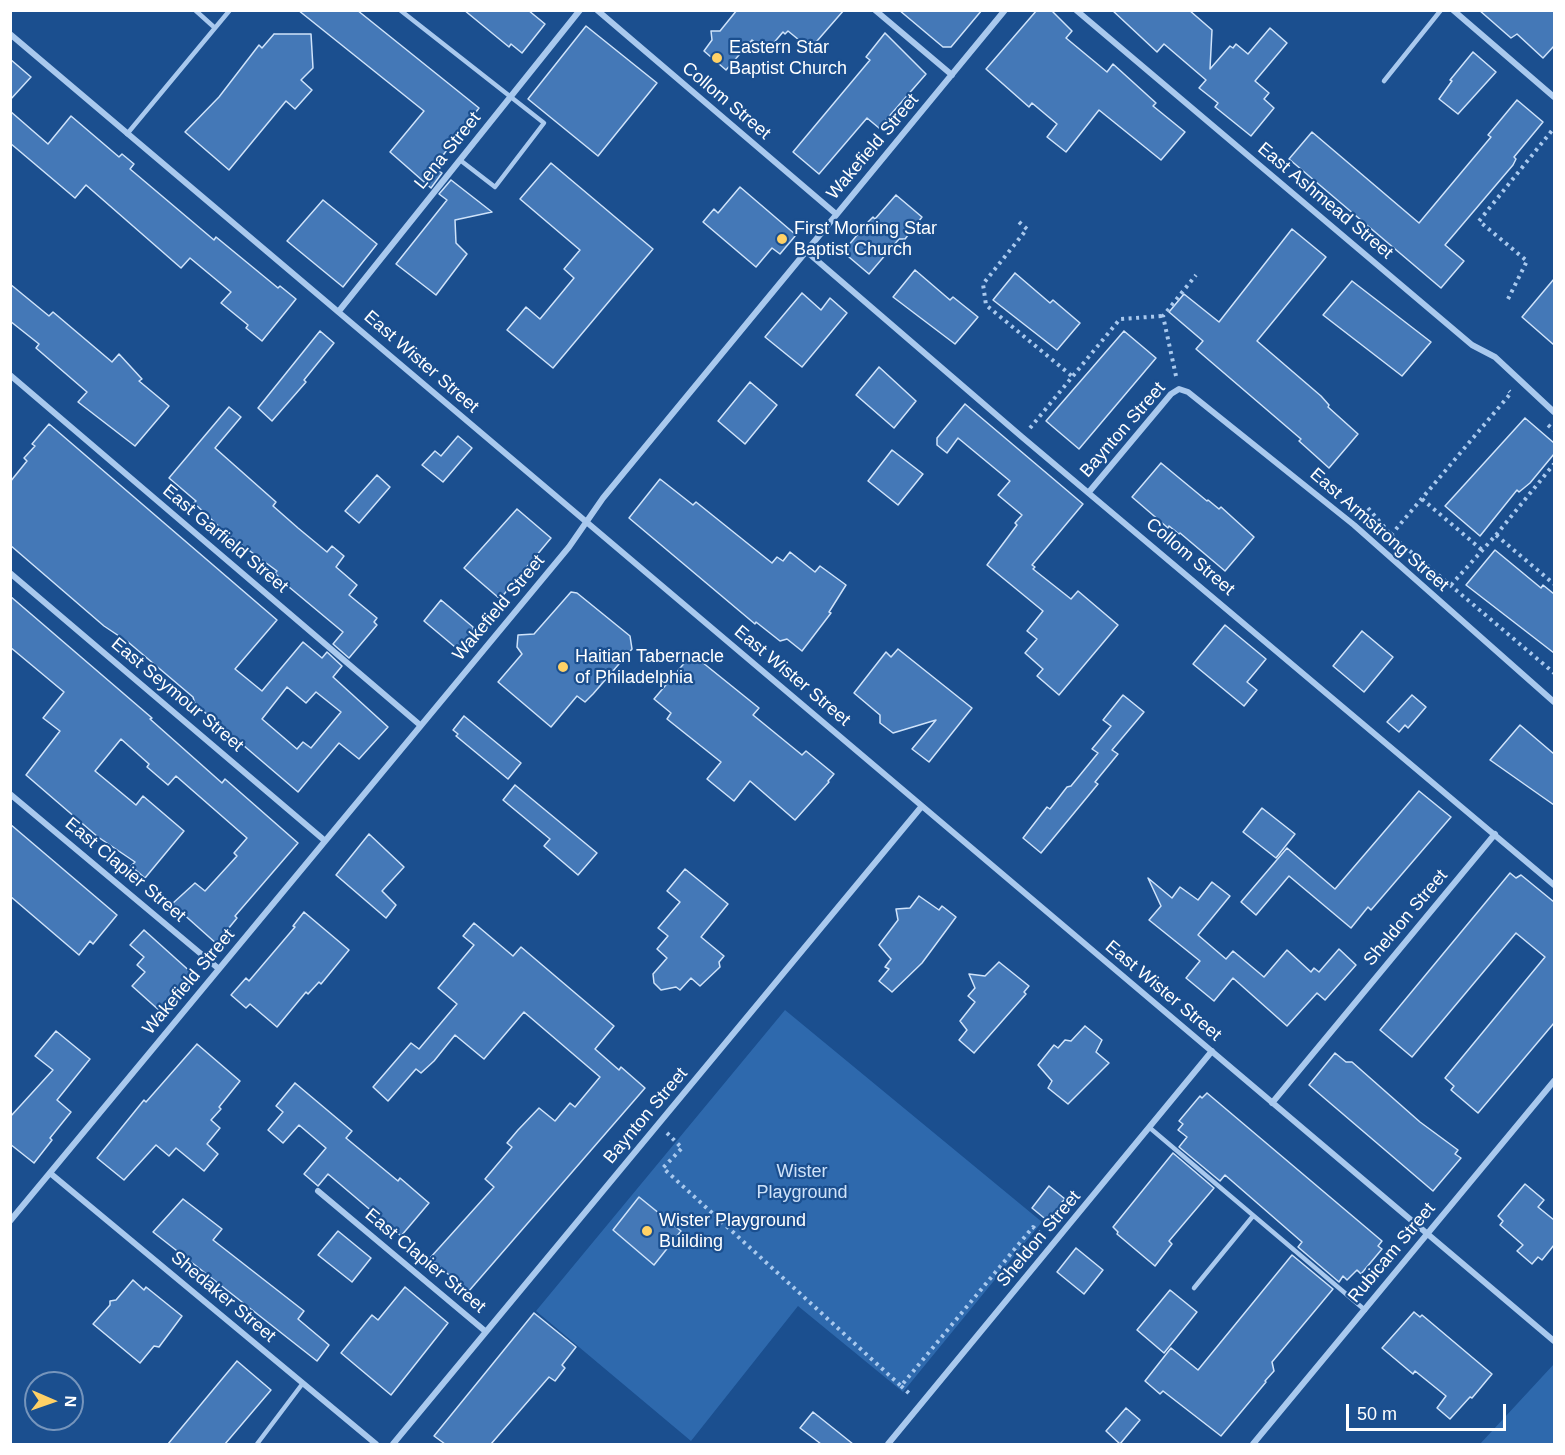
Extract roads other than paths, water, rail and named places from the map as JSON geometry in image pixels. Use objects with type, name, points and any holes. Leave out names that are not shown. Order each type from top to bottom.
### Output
[{"type":"street","name":"Lena Street","points":[[339,311],[580,10]]},
{"type":"street","name":"Collom Street","points":[[597,10],[836,214]]},
{"type":"street","points":[[875,10],[952,75]]},
{"type":"street","name":"Wakefield Street","points":[[10,1221],[569,547],[586,522],[836,214],[1005,10]]},
{"type":"street","name":"East Ashmead Street","points":[[1076,10],[1472,345],[1495,357],[1554,412]]},
{"type":"street","points":[[1453,10],[1554,97]]},
{"type":"street","name":"East Wister Street","points":[[10,34],[1554,1341]]},
{"type":"street","name":"Collom Street","points":[[806,251],[1022,437],[1554,884]]},
{"type":"street","name":"East Garfield Street","points":[[10,375],[420,725]]},
{"type":"street","name":"Baynton Street","points":[[1089,492],[1171,394],[1179,389]]},
{"type":"street","name":"East Armstrong Street","points":[[1179,389],[1188,392],[1354,525],[1554,702]]},
{"type":"street","name":"East Seymour Street","points":[[10,573],[324,840]]},
{"type":"street","name":"East Clapier Street","points":[[10,794],[219,969]]},
{"type":"street","name":"Baynton Street","points":[[393,1444],[922,806]]},
{"type":"street","name":"Sheldon Street","points":[[1272,1103],[1495,834]]},
{"type":"street","name":"Sheldon Street","points":[[888,1444],[1212,1051]]},
{"type":"street","name":"Rubicam Street","points":[[1253,1444],[1554,1081]]},
{"type":"street","name":"Shedaker Street","points":[[50,1173],[376,1444]]},
{"type":"street","name":"East Clapier Street","points":[[318,1191],[485,1331]]},
{"type":"lane","points":[[195,10],[215,28]]},
{"type":"lane","points":[[127,134],[230,10]]},
{"type":"lane","points":[[400,10],[544,123],[495,187],[460,160]]},
{"type":"lane","points":[[1384,81],[1441,10]]},
{"type":"lane","points":[[1150,1128],[1365,1310]]},
{"type":"lane","points":[[1194,1288],[1253,1216]]},
{"type":"lane","points":[[257,1444],[303,1383]]},
{"type":"place","name":"Eastern Star Baptist Church","points":[[717,58]]},
{"type":"place","name":"First Morning Star Baptist Church","points":[[782,239]]},
{"type":"place","name":"Haitian Tabernacle of Philadelphia","points":[[563,667]]},
{"type":"place","name":"Wister Playground Building","points":[[647,1231]]},
{"type":"park label","name":"Wister Playground","points":[[802,1182]]}]
